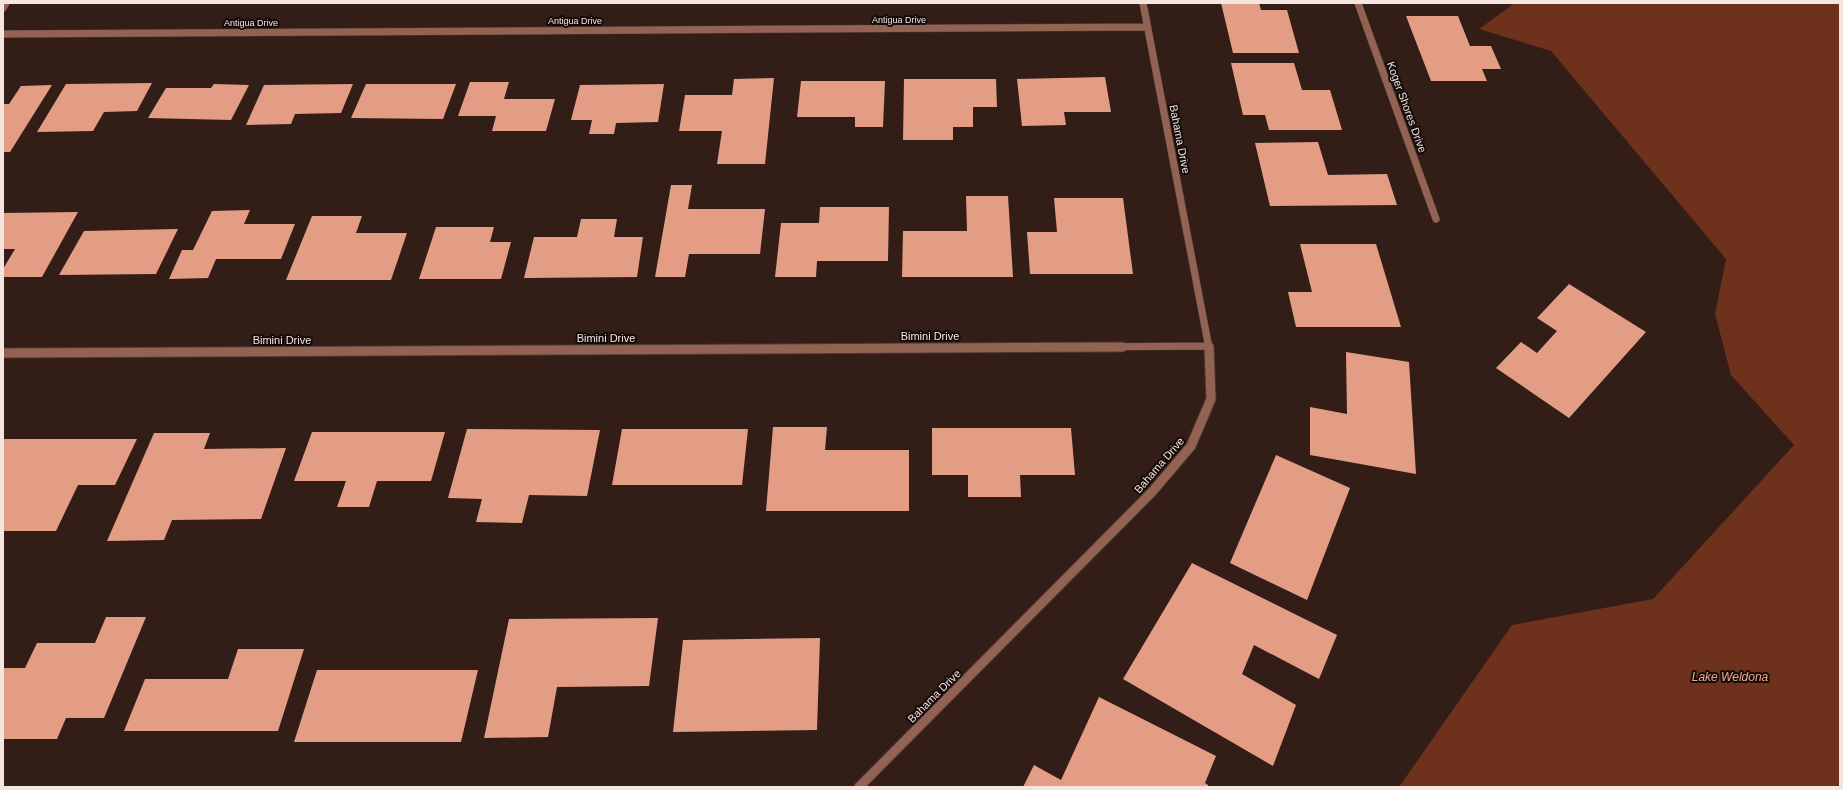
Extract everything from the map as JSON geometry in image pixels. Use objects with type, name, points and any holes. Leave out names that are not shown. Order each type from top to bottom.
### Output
[{"type":"street","points":[[3,8],[6,3]]},
{"type":"street","name":"Bahama Drive","points":[[859,787],[1152,492],[1191,446],[1211,399],[1210,346],[1146,27],[1143,3]]},
{"type":"street","name":"Koger Shores Drive","points":[[1358,3],[1436,219]]},
{"type":"street","name":"Antigua Drive","points":[[3,34],[1146,27]]},
{"type":"street","name":"Bimini Drive","points":[[3,353],[1210,346]]},
{"type":"water","name":"Lake Weldona","points":[[1515,3],[1840,3],[1840,787],[1399,787],[1512,625],[1653,599],[1794,445],[1731,375],[1715,314],[1726,259],[1551,51],[1479,29]]},
{"type":"building","points":[[1221,3],[1259,3],[1261,10],[1287,10],[1299,53],[1233,53]]},
{"type":"building","points":[[1406,16],[1458,16],[1470,46],[1491,46],[1501,69],[1482,69],[1487,81],[1431,81]]},
{"type":"building","points":[[1231,63],[1294,63],[1302,90],[1330,90],[1342,130],[1269,130],[1265,115],[1243,115]]},
{"type":"building","points":[[1105,77],[1111,112],[1064,112],[1066,125],[1022,126],[1017,79]]},
{"type":"building","points":[[774,78],[765,164],[717,164],[722,131],[679,131],[685,95],[732,95],[734,79]]},
{"type":"building","points":[[904,79],[996,79],[997,107],[973,107],[973,127],[953,127],[953,140],[903,140]]},
{"type":"building","points":[[801,81],[885,81],[883,127],[855,127],[855,117],[797,117]]},
{"type":"building","points":[[470,82],[509,82],[504,99],[555,99],[546,131],[492,131],[496,116],[458,116]]},
{"type":"building","points":[[152,83],[137,111],[104,112],[93,131],[37,132],[66,84]]},
{"type":"building","points":[[214,84],[249,85],[231,120],[148,118],[166,88],[211,88]]},
{"type":"building","points":[[353,84],[341,113],[295,114],[291,124],[246,125],[264,85]]},
{"type":"building","points":[[366,84],[456,84],[443,119],[351,118]]},
{"type":"building","points":[[664,84],[658,122],[616,123],[614,134],[589,134],[592,120],[571,120],[580,85]]},
{"type":"building","points":[[52,85],[10,152],[3,152],[3,104],[9,104],[21,86]]},
{"type":"building","points":[[1318,142],[1328,175],[1387,174],[1397,205],[1270,206],[1255,143]]},
{"type":"building","points":[[671,185],[692,185],[688,209],[765,209],[760,254],[689,254],[685,277],[655,277]]},
{"type":"building","points":[[966,196],[1008,196],[1013,277],[902,277],[903,231],[967,231]]},
{"type":"building","points":[[1054,198],[1123,198],[1133,274],[1030,274],[1027,232],[1057,232]]},
{"type":"building","points":[[820,207],[889,207],[888,261],[817,261],[816,277],[775,277],[781,223],[819,223]]},
{"type":"building","points":[[250,210],[244,224],[295,224],[281,259],[216,259],[208,278],[169,279],[182,250],[193,250],[212,211]]},
{"type":"building","points":[[78,212],[42,277],[3,277],[3,269],[15,249],[3,249],[3,213]]},
{"type":"building","points":[[312,216],[362,216],[356,233],[407,233],[391,280],[286,280]]},
{"type":"building","points":[[581,219],[617,219],[614,237],[643,237],[637,277],[524,278],[534,237],[577,237]]},
{"type":"building","points":[[436,227],[494,227],[490,242],[511,242],[501,279],[419,279]]},
{"type":"building","points":[[178,229],[156,274],[59,275],[84,231]]},
{"type":"building","points":[[1300,244],[1376,244],[1401,327],[1296,327],[1288,292],[1312,292]]},
{"type":"building","points":[[1569,284],[1646,332],[1569,418],[1496,368],[1521,342],[1537,353],[1557,331],[1537,318]]},
{"type":"building","points":[[1346,352],[1409,362],[1416,474],[1310,455],[1310,407],[1347,414]]},
{"type":"building","points":[[773,427],[827,427],[825,450],[909,450],[909,511],[766,511]]},
{"type":"building","points":[[932,428],[1071,428],[1075,475],[1020,475],[1021,497],[968,497],[968,475],[932,475]]},
{"type":"building","points":[[467,429],[600,430],[587,496],[529,495],[522,523],[476,522],[482,499],[448,498]]},
{"type":"building","points":[[622,429],[748,429],[742,485],[612,485]]},
{"type":"building","points":[[312,432],[445,432],[431,481],[377,481],[369,507],[337,507],[346,481],[294,481]]},
{"type":"building","points":[[154,433],[210,433],[204,449],[286,448],[261,519],[172,520],[164,540],[107,541]]},
{"type":"building","points":[[3,439],[137,439],[115,485],[78,485],[56,531],[3,531]]},
{"type":"building","points":[[1276,455],[1350,488],[1307,600],[1230,563]]},
{"type":"building","points":[[1192,563],[1337,635],[1319,679],[1254,645],[1242,674],[1296,705],[1273,766],[1123,679]]},
{"type":"building","points":[[106,617],[146,617],[104,718],[66,718],[57,739],[3,739],[3,668],[25,668],[37,643],[95,643]]},
{"type":"building","points":[[658,618],[649,686],[557,687],[548,737],[484,738],[509,619]]},
{"type":"building","points":[[820,638],[817,730],[673,732],[683,640]]},
{"type":"building","points":[[238,649],[304,649],[278,731],[124,731],[145,679],[228,679]]},
{"type":"building","points":[[317,670],[478,670],[461,742],[294,742]]},
{"type":"building","points":[[1099,697],[1216,756],[1205,783],[1208,787],[1023,787],[1034,765],[1061,780]]}]
